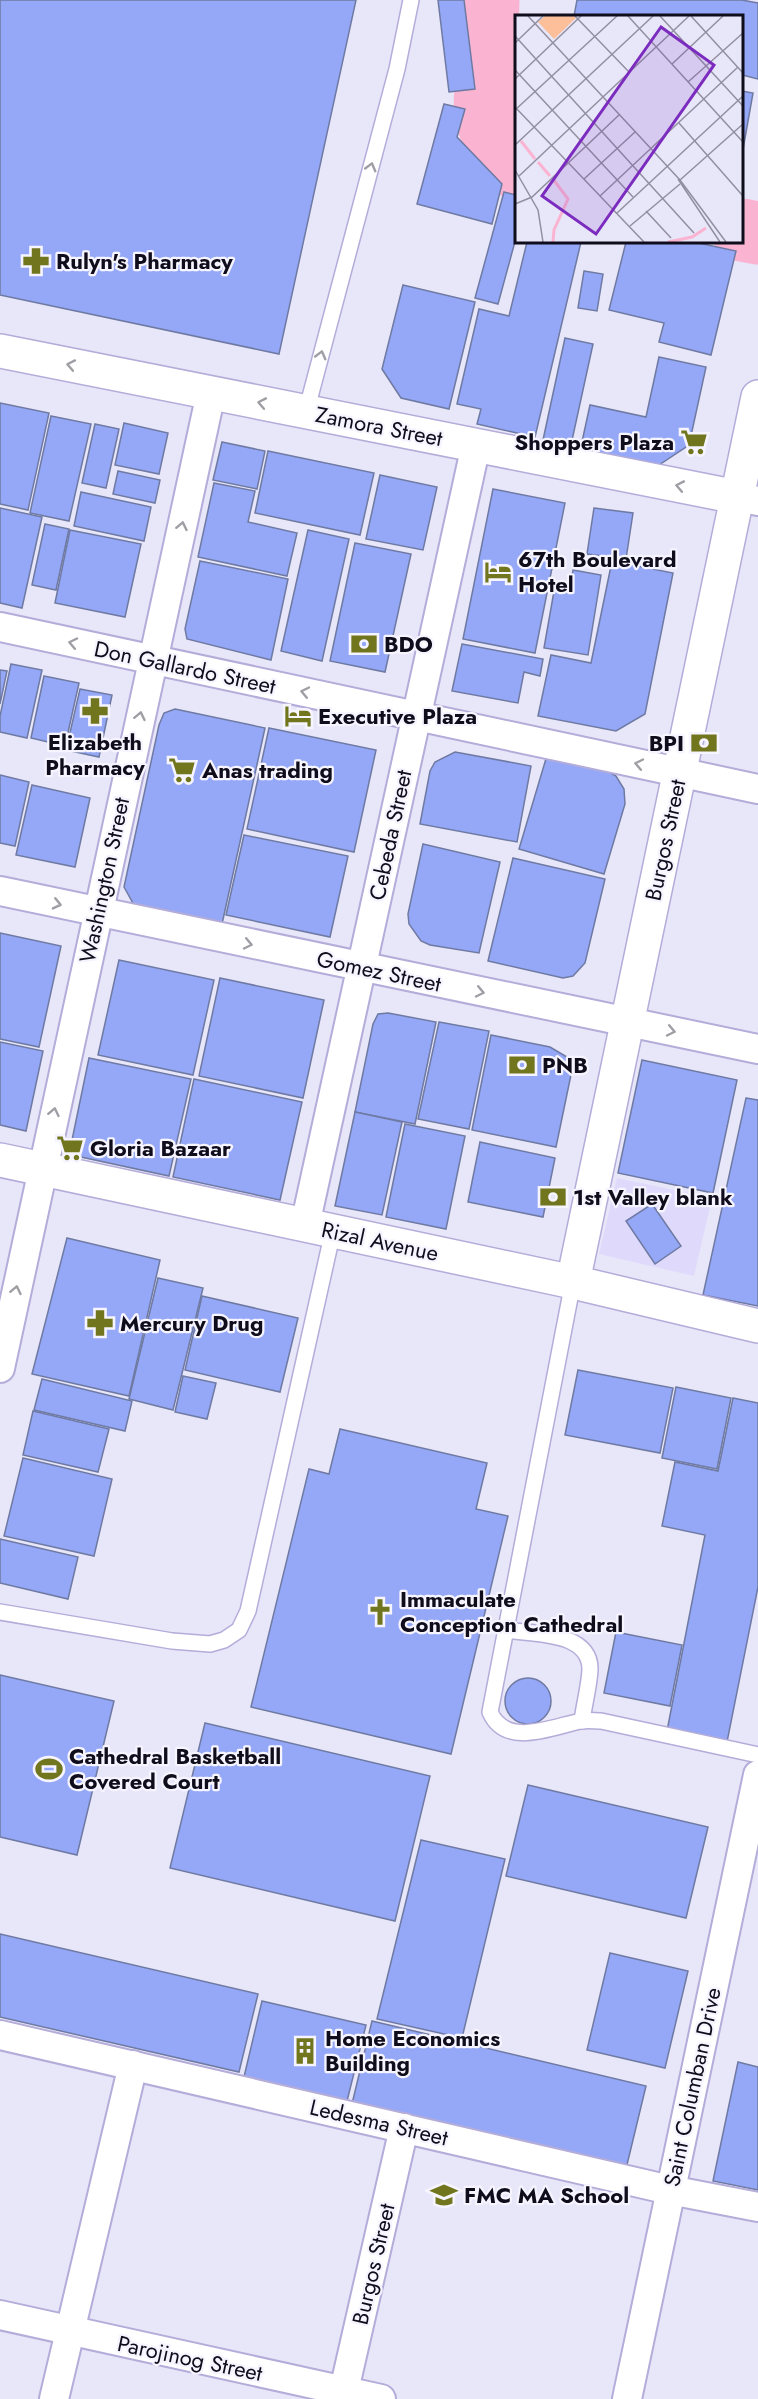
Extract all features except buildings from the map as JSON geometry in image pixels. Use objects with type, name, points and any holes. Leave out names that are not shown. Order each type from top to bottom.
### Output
[{"type":"street","name":"Zamora Street","points":[[0,351],[748,499]]},
{"type":"street","name":"Washington Street","points":[[0,1368],[41,1169],[211,393]]},
{"type":"street","name":"Burgos Street","points":[[573,1282],[679,772],[748,499],[758,398]]},
{"type":"street","name":"Cebeda Street","points":[[319,1228],[361,967],[476,445]]},
{"type":"street","name":"Don Gallardo Street","points":[[0,627],[758,789]]},
{"type":"street","name":"Gomez Street","points":[[0,891],[758,1049]]},
{"type":"street","name":"Rizal Avenue","points":[[0,1160],[573,1282],[758,1326]]},
{"type":"street","name":"Saint Columban Drive","points":[[627,2399],[758,1776]]},
{"type":"street","name":"Ledesma Street","points":[[0,2034],[670,2190],[758,2207]]},
{"type":"street","points":[[54,2399],[68,2331],[133,2065]]},
{"type":"street","name":"Burgos Street","points":[[343,2395],[404,2128]]},
{"type":"street","name":"Parojinog Street","points":[[0,2315],[343,2395],[381,2399]]},
{"type":"lane","points":[[306,412],[397,69],[411,0]]},
{"type":"lane","points":[[0,1612],[172,1641],[210,1644],[224,1640],[239,1630],[248,1611],[319,1228]]},
{"type":"lane","points":[[573,1282],[490,1702],[493,1720],[510,1730],[530,1732],[582,1721],[601,1721],[758,1755]]},
{"type":"lane","points":[[505,1630],[570,1640],[581,1647],[588,1657],[590,1669],[582,1721]]},
{"type":"shaded area","points":[[617,1178],[712,1198],[694,1276],[599,1254]]},
{"type":"waterway","points":[[488,0],[485,114],[497,148],[515,167]]},
{"type":"waterway","points":[[743,230],[758,233]]},
{"type":"place","name":"Rulyn's Pharmacy","points":[[36,261]]},
{"type":"place","name":"Shoppers Plaza","points":[[694,442]]},
{"type":"place","name":"67th Boulevard Hotel","points":[[498,572]]},
{"type":"place","name":"BDO","points":[[364,644]]},
{"type":"place","name":"Elizabeth Pharmacy","points":[[95,711]]},
{"type":"place","name":"Executive Plaza","points":[[298,716]]},
{"type":"place","name":"BPI","points":[[704,743]]},
{"type":"place","name":"Anas trading","points":[[182,770]]},
{"type":"place","name":"PNB","points":[[522,1065]]},
{"type":"place","name":"Gloria Bazaar","points":[[70,1148]]},
{"type":"place","name":"1st Valley blank","points":[[553,1197]]},
{"type":"place","name":"Mercury Drug","points":[[100,1323]]},
{"type":"place","name":"Immaculate Conception Cathedral","points":[[380,1612]]},
{"type":"place","name":"Cathedral Basketball Covered Court","points":[[49,1769]]},
{"type":"place","name":"Home Economics Building","points":[[305,2051]]},
{"type":"place","name":"FMC MA School","points":[[444,2195]]}]
